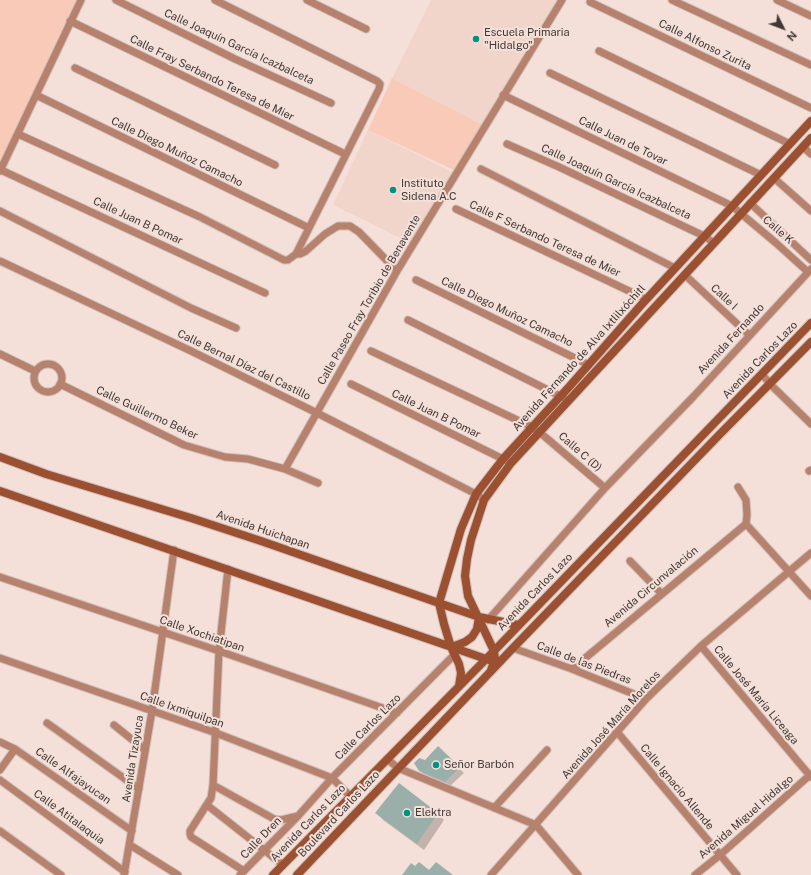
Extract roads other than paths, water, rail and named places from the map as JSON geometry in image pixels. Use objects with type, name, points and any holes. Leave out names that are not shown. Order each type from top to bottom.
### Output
[{"type":"street","points":[[0,170],[81,0]]},
{"type":"street","name":"Calle Joaquín García Icazbalceta","points":[[116,0],[235,59],[331,103]]},
{"type":"street","points":[[18,134],[200,217],[284,260],[288,260],[296,254],[380,84],[215,0]]},
{"type":"street","points":[[306,0],[366,29]]},
{"type":"street","name":"Calle Paseo Fray Toribio de Benavente","points":[[285,469],[397,271],[562,0]]},
{"type":"street","points":[[672,0],[811,65]]},
{"type":"street","points":[[777,0],[811,16]]},
{"type":"street","name":"Calle Alfonso Zurita","points":[[590,2],[811,108]]},
{"type":"street","name":"Calle Fray Serbando Teresa de Mier","points":[[70,22],[345,154]]},
{"type":"street","points":[[599,51],[790,144]]},
{"type":"street","points":[[75,68],[275,165]]},
{"type":"street","points":[[550,73],[761,175]]},
{"type":"street","name":"Calle Diego Muñoz Camacho","points":[[36,95],[309,228]]},
{"type":"street","name":"Calle Juan de Tovar","points":[[503,95],[732,206]]},
{"type":"street","name":"Avenida Fernando de Alva Ixtlilxóchitl","points":[[459,686],[461,673],[455,654],[451,647],[439,603],[461,529],[476,494],[503,459],[589,365],[646,299],[811,121]]},
{"type":"street","name":"Avenida Fernando de Alva Ixtlilxóchitl","points":[[494,651],[468,596],[465,576],[466,559],[484,500],[511,464],[811,138]]},
{"type":"street","name":"Calle Joaquín García Icazbalceta","points":[[507,144],[704,236],[714,243]]},
{"type":"street","points":[[803,147],[811,154]]},
{"type":"street","points":[[481,169],[675,268]]},
{"type":"street","name":"Calle Juan B Pomar","points":[[0,170],[265,293]]},
{"type":"street","points":[[774,178],[811,211]]},
{"type":"street","points":[[750,203],[811,260]]},
{"type":"street","name":"Calle K","points":[[732,206],[810,271]]},
{"type":"street","name":"Calle F Serbando Teresa de Mier","points":[[456,209],[646,299]]},
{"type":"street","points":[[0,211],[191,308],[236,328]]},
{"type":"street","points":[[296,254],[306,251],[325,234],[338,226],[350,226],[359,232],[397,271]]},
{"type":"street","name":"Calle Bernal Díaz del Castillo","points":[[0,262],[189,350],[317,413],[476,494],[484,500]]},
{"type":"street","name":"Avenida Fernando","points":[[491,620],[605,488],[810,271]]},
{"type":"street","name":"Calle I","points":[[685,275],[749,335]]},
{"type":"street","name":"Calle Diego Muñoz Camacho","points":[[416,280],[589,365]]},
{"type":"street","points":[[408,320],[570,401]]},
{"type":"street","name":"Avenida Carlos Lazo","points":[[273,875],[348,794],[387,759],[459,686],[483,657],[494,651],[514,624],[811,323]]},
{"type":"street","points":[[398,768],[489,674],[497,662],[513,648],[811,342]]},
{"type":"street","points":[[371,351],[532,427]]},
{"type":"street","points":[[0,354],[35,371]]},
{"type":"street","points":[[43,364],[54,365],[59,368],[61,373],[62,379],[60,384],[57,389],[52,391],[46,392],[41,390],[34,382],[35,371],[43,364]]},
{"type":"street","points":[[762,374],[770,384],[811,424]]},
{"type":"street","name":"Calle Guillermo Beker","points":[[60,384],[184,445],[225,457],[248,459],[285,469],[318,483]]},
{"type":"street","name":"Calle Juan B Pomar","points":[[351,384],[511,464]]},
{"type":"street","name":"Calle C (D)","points":[[532,427],[540,432],[605,488]]},
{"type":"street","name":"Avenida Huichapan","points":[[0,457],[46,474],[192,518],[479,617],[514,624]]},
{"type":"street","points":[[738,487],[746,500],[746,524],[811,596]]},
{"type":"street","points":[[0,491],[497,662]]},
{"type":"street","name":"Avenida Circunvalación","points":[[572,669],[661,593],[746,524]]},
{"type":"street","name":"Avenida Tizayuca","points":[[124,873],[152,711],[174,550]]},
{"type":"street","name":"Avenida José María Morelos","points":[[491,875],[618,733],[646,699],[701,646],[811,554]]},
{"type":"street","points":[[630,560],[661,593]]},
{"type":"street","points":[[228,569],[220,651],[212,791],[207,805],[190,831],[190,834],[191,837],[242,873]]},
{"type":"street","name":"Calle Xochiatipan","points":[[0,577],[220,651],[397,713]]},
{"type":"street","points":[[451,647],[457,646],[472,637],[477,629],[479,617]]},
{"type":"street","name":"Calle José María Liceaga","points":[[701,646],[810,776]]},
{"type":"street","name":"Calle de las Piedras","points":[[513,648],[572,669],[646,699]]},
{"type":"street","points":[[494,651],[497,662]]},
{"type":"street","name":"Calle Carlos Lazo","points":[[298,816],[455,654]]},
{"type":"street","name":"Calle Ixmiquilpan","points":[[0,658],[216,732],[333,779],[348,794]]},
{"type":"street","points":[[46,723],[139,789]]},
{"type":"street","points":[[114,726],[145,750]]},
{"type":"street","name":"Calle Ignacio Allende","points":[[618,733],[736,875]]},
{"type":"street","name":"Calle Alfajayucan","points":[[0,742],[14,749],[132,831]]},
{"type":"street","points":[[0,770],[14,749]]},
{"type":"street","points":[[494,808],[547,750]]},
{"type":"street","points":[[387,759],[398,768],[536,825],[578,875]]},
{"type":"street","name":"Boulevard Carlos Lazo","points":[[297,875],[398,768]]},
{"type":"street","name":"Avenida Miguel Hidalgo","points":[[695,875],[810,776]]},
{"type":"street","name":"Calle Atitalaquia","points":[[0,780],[124,873]]},
{"type":"street","points":[[212,791],[274,819],[281,820],[298,816]]},
{"type":"street","points":[[207,805],[264,851],[283,864]]},
{"type":"street","name":"Calle Dren","points":[[242,873],[298,816]]},
{"type":"street","points":[[0,831],[61,875]]},
{"type":"street","points":[[130,845],[178,875]]},
{"type":"place","name":"Escuela Primaria \"Hidalgo\"","points":[[476,39]]},
{"type":"place","name":"Instituto Sidena A.C","points":[[393,190]]},
{"type":"place","name":"Señor Barbón","points":[[436,765]]},
{"type":"place","name":"Elektra","points":[[407,813]]}]
